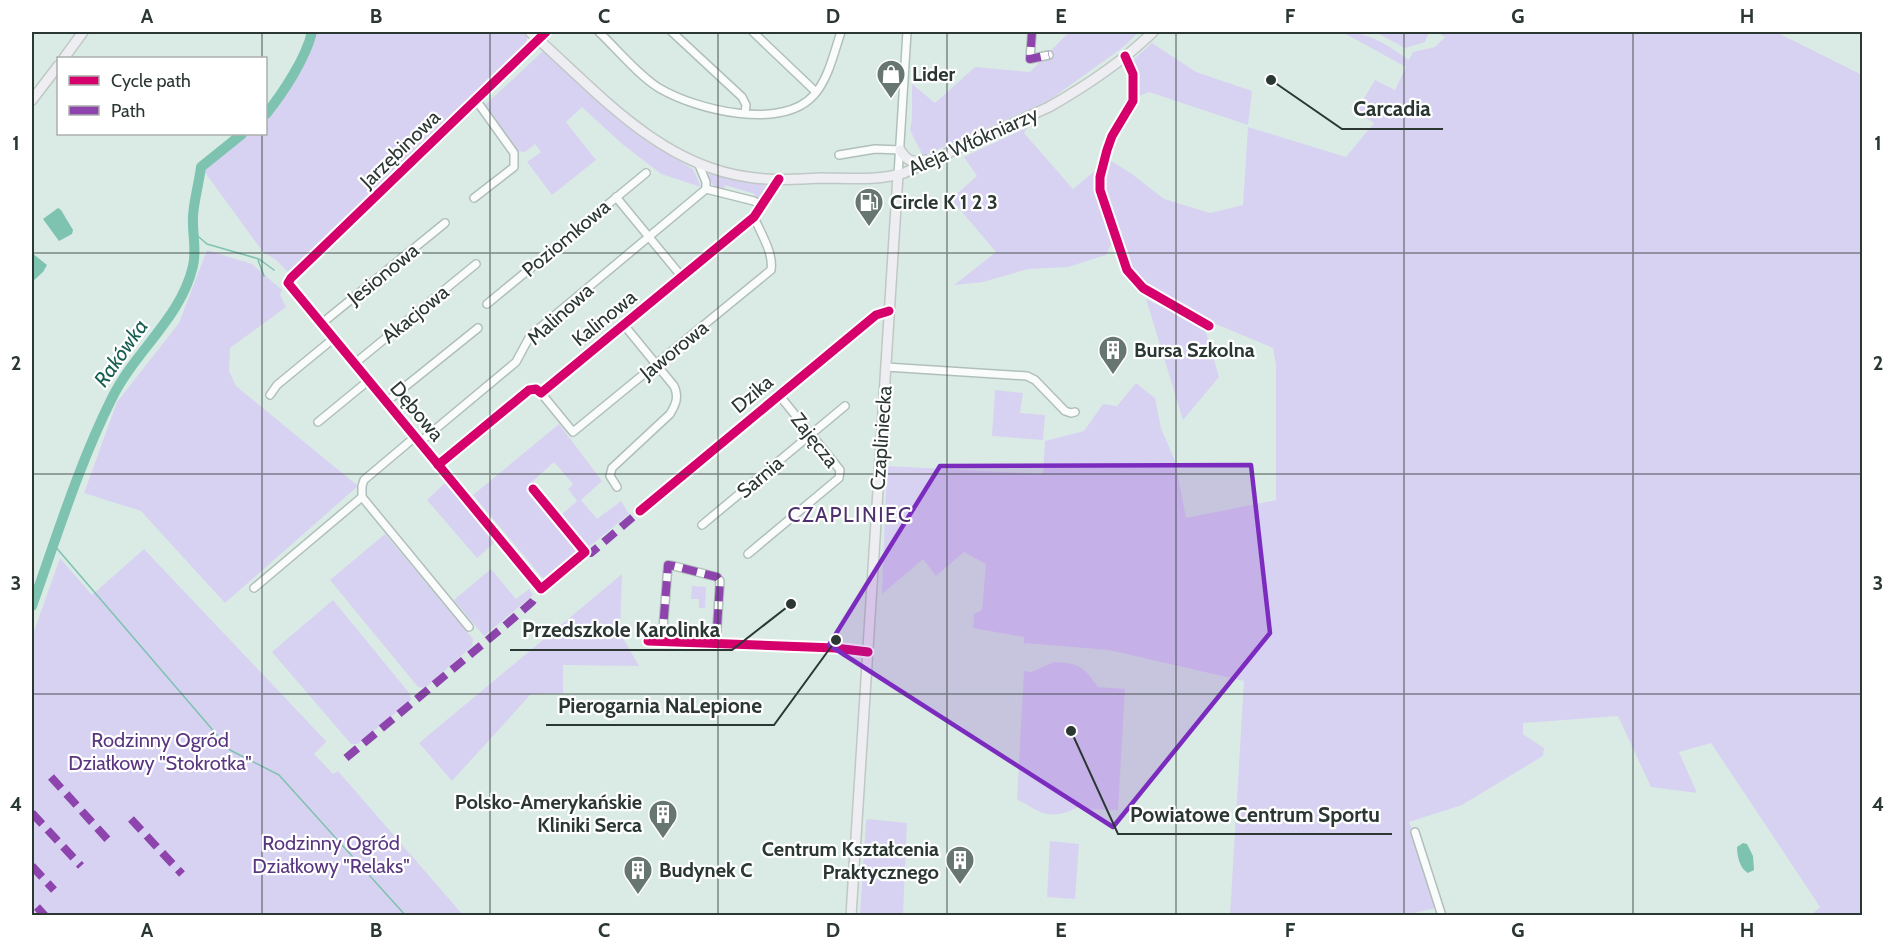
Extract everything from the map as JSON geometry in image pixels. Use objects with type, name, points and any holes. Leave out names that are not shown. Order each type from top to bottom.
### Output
[{"type":"main road","points":[[65,57],[83,32]]},
{"type":"main road","name":"Aleja Włókniarzy","points":[[530,32],[542,35],[644,133],[679,155],[699,165],[745,177],[779,179],[898,175],[1049,107],[1084,87],[1153,32]]},
{"type":"main road","points":[[32,100],[57,67]]},
{"type":"main road","points":[[900,150],[907,160],[915,163],[942,156]]},
{"type":"main road","name":"Czapliniecka","points":[[851,915],[898,175]]},
{"type":"street","points":[[599,32],[658,88],[709,107],[766,115],[784,113],[804,104],[816,92],[827,74],[841,32]]},
{"type":"street","points":[[672,32],[742,97],[746,105],[745,113]]},
{"type":"street","points":[[753,32],[816,92]]},
{"type":"street","name":"Czapliniecka","points":[[898,175],[907,32]]},
{"type":"street","points":[[1032,32],[1030,59],[1049,55]]},
{"type":"street","name":"Jarzębinowa","points":[[288,285],[291,278],[542,35]]},
{"type":"street","points":[[1125,56],[1133,74],[1133,101],[1112,136],[1104,160],[1100,184],[1105,209],[1127,270],[1135,280],[1143,288],[1209,326]]},
{"type":"street","points":[[474,198],[514,167],[514,153],[476,100]]},
{"type":"street","points":[[839,155],[875,149],[900,150]]},
{"type":"street","points":[[699,165],[706,182],[706,189],[754,201],[762,206]]},
{"type":"street","name":"Poziomkowa","points":[[487,304],[646,173]]},
{"type":"street","name":"Kalinowa","points":[[438,465],[529,390],[536,389],[541,393],[682,278],[754,217],[779,179]]},
{"type":"street","name":"Malinowa","points":[[362,497],[364,480],[516,362],[530,336],[706,189]]},
{"type":"street","points":[[616,197],[682,278]]},
{"type":"street","name":"Jaworowa","points":[[541,393],[573,432],[771,270],[770,255],[754,217]]},
{"type":"street","name":"Jesionowa","points":[[321,324],[445,223]]},
{"type":"street","name":"Akacjowa","points":[[354,364],[476,264]]},
{"type":"street","name":"Dębowa","points":[[288,285],[541,589],[585,552],[533,489]]},
{"type":"street","name":"Dzika","points":[[640,510],[876,315],[889,311]]},
{"type":"street","points":[[617,487],[610,476],[612,468],[670,414],[676,404],[676,390],[624,325]]},
{"type":"street","points":[[386,402],[477,328]]},
{"type":"street","points":[[270,395],[278,385],[333,339]]},
{"type":"street","points":[[886,367],[1027,376],[1035,380],[1065,411],[1075,412]]},
{"type":"street","points":[[318,422],[368,381]]},
{"type":"street","name":"Zajęcza","points":[[748,554],[839,478],[840,470],[779,395]]},
{"type":"street","name":"Sarnia","points":[[702,525],[845,406]]},
{"type":"street","points":[[254,588],[362,497],[469,627]]},
{"type":"street","points":[[662,642],[668,565],[717,577],[720,581],[716,644]]},
{"type":"street","points":[[648,641],[835,648],[868,652]]},
{"type":"street","points":[[1415,832],[1442,915]]},
{"type":"highlighted area","points":[[1251,465],[1270,633],[1113,827],[829,645],[940,466]]},
{"type":"green space","points":[[312,32],[521,32],[527,37],[526,46],[289,273],[276,260],[263,252],[201,167],[208,159],[241,135],[267,135],[267,113],[308,46]]},
{"type":"green space","points":[[1069,32],[1139,32],[1122,48],[1048,101],[923,156],[910,130],[912,84],[935,103],[975,67],[1030,72]]},
{"type":"green space","points":[[1342,32],[1370,37],[1409,60],[1413,52],[1435,47],[1445,37],[1436,32],[1776,32],[1862,75],[1862,915],[1811,915],[1820,907],[1711,743],[1679,752],[1697,793],[1651,787],[1618,716],[1523,723],[1523,734],[1544,748],[1543,756],[1462,805],[1409,822],[1440,907],[1405,915],[1230,915],[1244,681],[1109,650],[1025,643],[1024,646],[1024,637],[973,628],[974,614],[982,610],[986,564],[964,552],[936,576],[923,559],[882,594],[887,466],[1043,474],[1045,441],[1084,431],[1103,404],[1117,406],[1136,383],[1155,398],[1161,428],[1175,461],[1186,518],[1276,500],[1276,365],[1273,348],[1211,322],[1143,283],[1134,271],[1103,191],[1108,159],[1164,199],[1210,213],[1243,205],[1248,127],[1346,157],[1374,123],[1356,112],[1375,80],[1395,90],[1406,67]]},
{"type":"green space","points":[[1375,32],[1429,32],[1425,42],[1405,48]]},
{"type":"green space","points":[[1152,43],[1196,72],[1252,91],[1248,125],[1149,92],[1139,96],[1137,71],[1132,61]]},
{"type":"green space","points":[[543,51],[647,142],[693,169],[701,187],[661,174],[621,143],[582,107],[566,122],[596,160],[552,195],[527,162],[541,152],[535,144],[525,152],[517,151],[484,106]]},
{"type":"green space","points":[[1028,127],[1024,133],[1073,189],[1096,170],[1095,178],[1113,241],[1106,255],[1068,267],[1028,269],[983,282],[954,285],[996,252],[951,199],[977,176],[964,157]]},
{"type":"green space","points":[[711,174],[770,186],[761,199],[754,198],[755,194],[725,185],[724,190],[716,188],[706,177]]},
{"type":"green space","points":[[207,250],[252,264],[282,290],[280,295],[286,307],[230,348],[229,371],[236,386],[358,486],[225,603],[141,511],[84,493],[117,402],[179,323]]},
{"type":"green space","points":[[1146,299],[1204,326],[1219,377],[1183,420]]},
{"type":"green space","points":[[995,390],[1023,393],[1020,413],[1045,415],[1043,440],[992,436]]},
{"type":"green space","points":[[559,424],[602,481],[581,500],[597,519],[621,501],[629,514],[546,582],[473,495]],"holes":[[[554,462],[573,484],[568,489],[577,501],[561,515],[533,481]]]},
{"type":"green space","points":[[446,482],[496,541],[477,558],[427,500]]},
{"type":"green space","points":[[385,534],[473,639],[472,646],[425,688],[418,687],[330,580]]},
{"type":"green space","name":"Rodzinny Ogród Działkowy \"Stokrotka\"","points":[[144,549],[325,740],[326,742],[314,754],[333,774],[338,771],[463,915],[32,915],[32,637],[60,558],[92,595]]},
{"type":"green space","points":[[491,569],[516,599],[529,589],[533,595],[484,636],[454,600]]},
{"type":"green space","points":[[622,574],[620,633],[639,666],[563,665],[563,693],[531,694],[452,781],[419,743]]},
{"type":"green space","points":[[692,586],[706,587],[705,608],[699,608],[699,599],[691,599]]},
{"type":"green space","points":[[333,600],[410,694],[411,700],[358,744],[351,744],[272,652]]},
{"type":"green space","points":[[1054,662],[1080,667],[1098,687],[1125,689],[1118,810],[1084,809],[1083,804],[1065,813],[1047,814],[1017,800],[1024,671],[1031,672]]},
{"type":"green space","points":[[868,819],[907,823],[903,915],[860,915],[866,821]]},
{"type":"green space","points":[[1050,841],[1079,844],[1075,899],[1047,897]]},
{"type":"shaded area","points":[[58,208],[73,230],[72,234],[59,241],[43,219]]},
{"type":"shaded area","points":[[32,253],[47,265],[32,282]]},
{"type":"shaded area","points":[[1743,843],[1747,844],[1753,856],[1754,870],[1748,873],[1741,865],[1738,854],[1737,847]]},
{"type":"waterway","name":"Rakówka","points":[[267,113],[293,75],[305,53],[312,32]]},
{"type":"waterway","name":"Rakówka","points":[[32,606],[79,474],[112,398],[179,302],[187,285],[194,260],[193,216],[201,167],[241,135]]},
{"type":"waterway","points":[[193,232],[207,244],[259,259],[274,270]]},
{"type":"waterway","points":[[258,260],[264,276]]},
{"type":"waterway","points":[[54,545],[217,735]]},
{"type":"waterway","points":[[222,741],[230,750],[279,775],[406,916]]},
{"type":"marked path","points":[[1032,32],[1030,59],[1049,55]]},
{"type":"marked path","points":[[585,552],[591,553],[640,511]]},
{"type":"marked path","points":[[662,642],[668,565],[717,577],[720,581],[716,644]]},
{"type":"marked path","points":[[346,758],[508,623],[532,602],[541,589]]},
{"type":"marked path","points":[[51,777],[108,840]]},
{"type":"marked path","points":[[32,813],[81,866]]},
{"type":"marked path","points":[[131,819],[182,874]]},
{"type":"marked path","points":[[32,866],[54,890]]},
{"type":"marked path","points":[[37,907],[45,916]]},
{"type":"cycle path","points":[[533,489],[585,552],[541,589],[288,283],[546,32]]},
{"type":"cycle path","points":[[1125,56],[1133,74],[1133,101],[1112,136],[1100,177],[1100,190],[1127,270],[1143,288],[1209,326]]},
{"type":"cycle path","points":[[438,465],[529,390],[536,389],[541,393],[754,217],[779,179]]},
{"type":"cycle path","points":[[640,511],[876,315],[889,311]]},
{"type":"cycle path","points":[[648,641],[835,648],[868,652]]},
{"type":"place","name":"Carcadia","points":[[1271,80]]},
{"type":"place","name":"Lider","points":[[891,100]]},
{"type":"place","name":"Circle K 1 2 3","points":[[869,228]]},
{"type":"place","name":"Bursa Szkolna","points":[[1113,376]]},
{"type":"place","name":"Przedszkole Karolinka","points":[[791,604]]},
{"type":"place","name":"Pierogarnia NaLepione","points":[[836,640]]},
{"type":"place","name":"Powiatowe Centrum Sportu","points":[[1071,731]]},
{"type":"place","name":"Polsko-Amerykańskie Kliniki Serca","points":[[663,840]]},
{"type":"place","name":"Centrum Kształcenia Praktycznego","points":[[960,886]]},
{"type":"place","name":"Budynek C","points":[[638,896]]},
{"type":"district","name":"CZAPLINIEC","points":[[850,515]]},
{"type":"park label","name":"Rodzinny Ogród Działkowy \"Relaks\"","points":[[331,854]]}]
